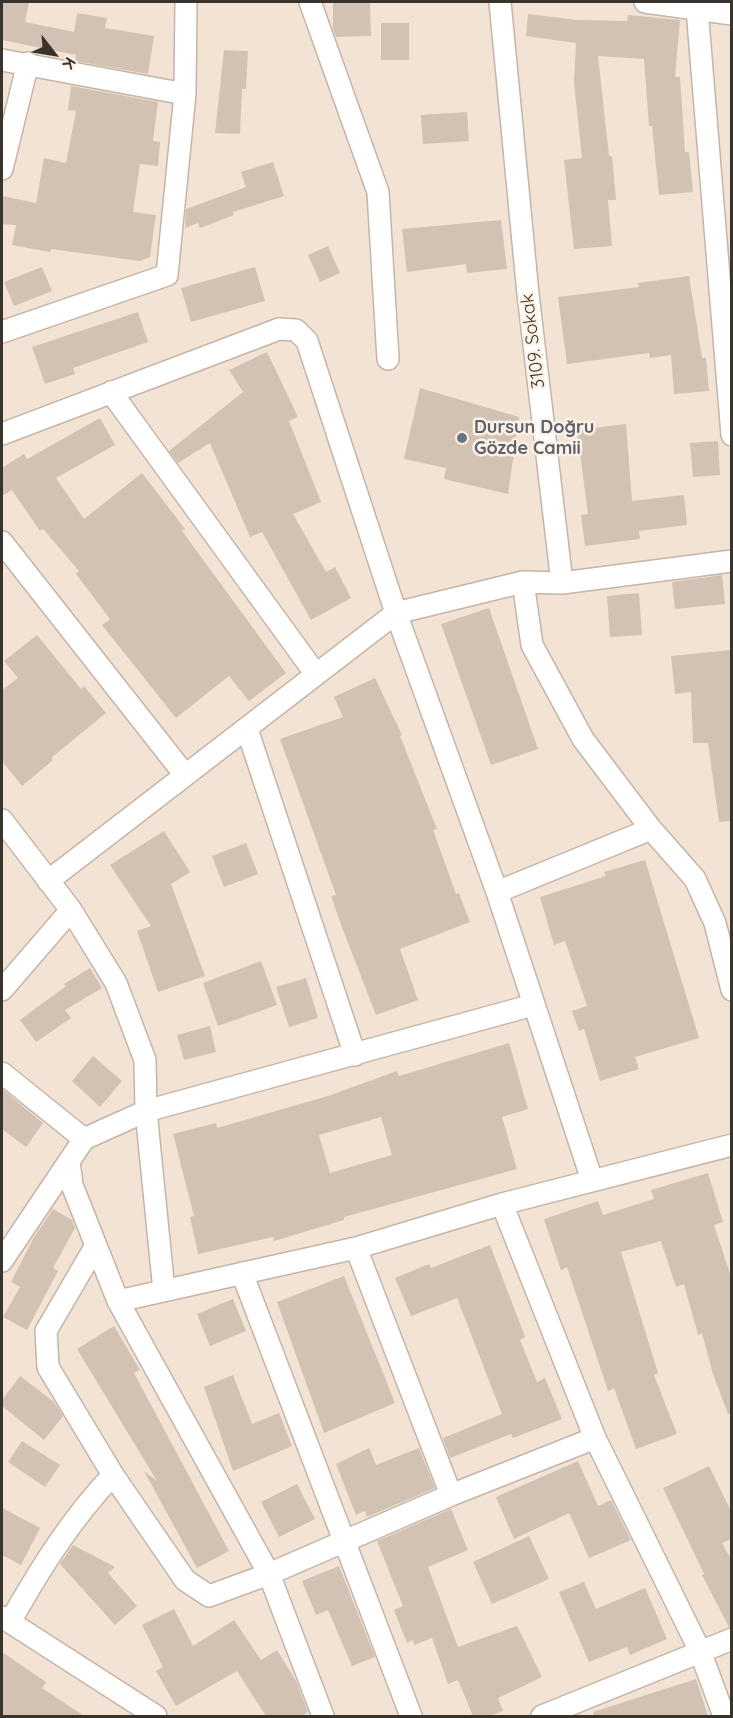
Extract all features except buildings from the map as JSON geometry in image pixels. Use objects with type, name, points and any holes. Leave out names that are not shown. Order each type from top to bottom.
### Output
[{"type":"street","points":[[2,332],[167,275],[185,94],[186,2]]},
{"type":"street","points":[[310,2],[378,192],[388,359]]},
{"type":"street","name":"3109. Sokak","points":[[500,2],[528,294],[562,583]]},
{"type":"street","points":[[645,2],[699,5],[732,14]]},
{"type":"street","points":[[699,5],[732,435]]},
{"type":"street","points":[[2,60],[185,94]]},
{"type":"street","points":[[2,169],[28,63]]},
{"type":"street","points":[[2,434],[279,329],[296,330],[308,341],[396,613],[497,892],[592,1180]]},
{"type":"street","points":[[111,392],[315,673]]},
{"type":"street","points":[[2,542],[185,776]]},
{"type":"street","points":[[48,881],[247,729],[315,673],[396,613],[523,582],[562,583],[732,561]]},
{"type":"street","points":[[523,582],[532,645],[583,739],[651,829],[695,879],[715,923],[732,990]]},
{"type":"street","points":[[247,729],[355,1055]]},
{"type":"street","points":[[2,820],[71,910],[116,983],[146,1060],[146,1111],[164,1291]]},
{"type":"street","points":[[497,892],[651,829]]},
{"type":"street","points":[[2,990],[71,910]]},
{"type":"street","points":[[2,1261],[84,1139],[146,1111],[533,1005]]},
{"type":"street","points":[[2,1073],[84,1139]]},
{"type":"street","points":[[118,1301],[356,1248],[502,1204],[731,1146],[732,1139]]},
{"type":"street","points":[[69,1161],[72,1185],[118,1301],[269,1574],[323,1716]]},
{"type":"street","points":[[502,1204],[595,1438],[700,1651],[724,1716]]},
{"type":"street","points":[[95,1247],[46,1330],[48,1367],[113,1475],[185,1581],[209,1596],[269,1574],[451,1496],[595,1438]]},
{"type":"street","points":[[356,1248],[451,1496]]},
{"type":"street","points":[[242,1273],[411,1716]]},
{"type":"street","points":[[113,1475],[85,1504],[6,1619],[156,1716]]},
{"type":"street","points":[[542,1716],[732,1639]]},
{"type":"place","name":"Dursun Doğru Gözde Camii","points":[[462,438]]}]
